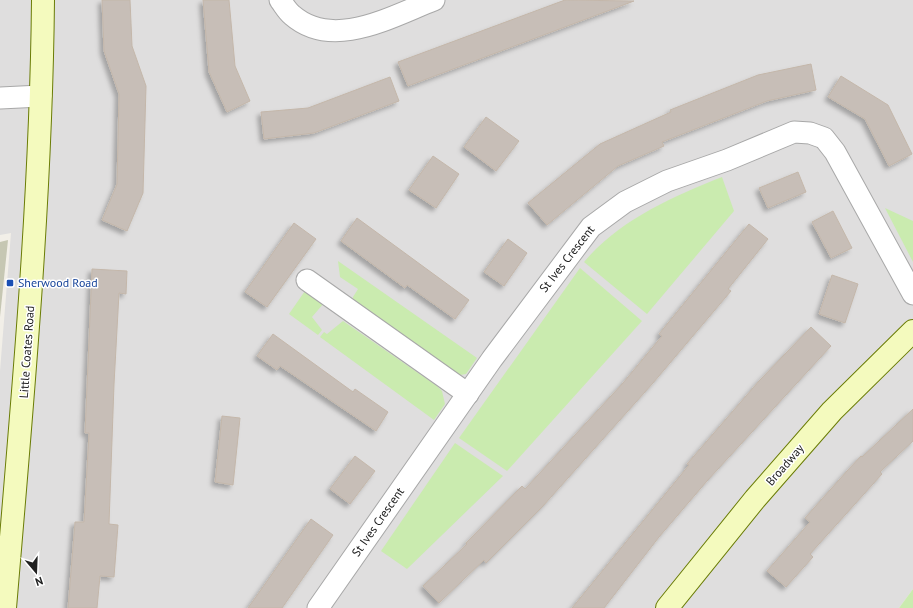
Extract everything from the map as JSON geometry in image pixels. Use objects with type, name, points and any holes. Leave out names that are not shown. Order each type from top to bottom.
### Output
[{"type":"main road","name":"Little Coates Road","points":[[5,608],[4,568],[28,348],[42,96],[43,0]]},
{"type":"main road","name":"Broadway","points":[[667,608],[755,499],[832,411],[913,332]]},
{"type":"street","points":[[280,0],[291,14],[308,26],[334,31],[360,28],[434,0]]},
{"type":"street","points":[[0,98],[42,96]]},
{"type":"street","name":"St Ives Crescent","points":[[318,608],[468,394],[591,227],[625,202],[667,182],[727,160],[794,132],[810,133],[824,138],[835,152],[913,294]]},
{"type":"street","points":[[307,280],[468,394]]},
{"type":"shaded area","points":[[0,0],[913,0],[913,589],[899,608],[0,608],[0,371],[11,233],[0,235]]},
{"type":"shaded area","points":[[8,240],[0,317],[0,242]]},
{"type":"green space","points":[[722,177],[734,211],[647,314],[584,262],[613,234],[647,211]]},
{"type":"green space","points":[[885,208],[913,221],[913,262]]},
{"type":"green space","points":[[338,261],[477,358],[466,374],[454,376],[353,302],[353,297],[358,289],[340,277]]},
{"type":"green space","points":[[580,268],[642,321],[507,471],[459,438]]},
{"type":"green space","points":[[307,288],[324,303],[312,317],[322,330],[318,335],[289,314]]},
{"type":"green space","points":[[343,321],[442,391],[445,404],[434,420],[320,337],[324,332],[327,334]]},
{"type":"green space","points":[[455,443],[503,476],[407,569],[381,551]]},
{"type":"green space","points":[[913,589],[913,608],[899,608]]},
{"type":"building","points":[[102,0],[130,0],[132,46],[146,86],[143,193],[127,231],[102,220],[117,184],[119,94],[104,51]]},
{"type":"building","points":[[203,0],[229,0],[235,66],[250,101],[227,112],[209,72]]},
{"type":"building","points":[[565,0],[634,1],[408,86],[398,62]]},
{"type":"building","points":[[811,64],[816,90],[767,101],[662,142],[664,146],[618,166],[547,225],[528,203],[600,144],[671,112],[670,110],[758,75]]},
{"type":"building","points":[[841,76],[888,105],[912,154],[889,166],[865,119],[828,97]]},
{"type":"building","points":[[390,77],[399,101],[314,133],[264,139],[261,112],[308,108]]},
{"type":"building","points":[[486,117],[519,141],[496,171],[464,147]]},
{"type":"building","points":[[433,156],[459,174],[436,208],[409,190]]},
{"type":"building","points":[[798,172],[806,192],[768,208],[759,188]]},
{"type":"building","points":[[833,211],[852,248],[831,258],[812,222]]},
{"type":"building","points":[[357,218],[469,300],[455,319],[407,285],[405,288],[341,241]]},
{"type":"building","points":[[294,223],[316,239],[267,307],[245,292]]},
{"type":"building","points":[[749,224],[768,239],[728,289],[731,291],[653,383],[543,506],[486,563],[484,560],[439,603],[423,586],[467,544],[466,543],[522,486],[525,489],[623,383],[662,336],[659,334]]},
{"type":"building","points":[[508,239],[527,253],[504,286],[484,272]]},
{"type":"building","points":[[92,269],[127,271],[126,294],[119,293],[109,524],[118,525],[114,577],[100,576],[97,608],[68,608],[75,522],[84,522],[89,433],[85,433]]},
{"type":"building","points":[[832,275],[858,284],[845,323],[819,314]]},
{"type":"building","points":[[811,327],[831,346],[707,481],[659,537],[604,608],[572,608],[689,465],[687,464],[759,381]]},
{"type":"building","points":[[273,334],[353,392],[355,389],[388,412],[376,431],[280,366],[277,370],[257,356]]},
{"type":"building","points":[[913,409],[913,441],[880,472],[882,474],[810,554],[813,557],[786,587],[767,571],[810,522],[805,518],[847,471],[861,456],[862,457]]},
{"type":"building","points":[[222,416],[240,418],[233,485],[215,482]]},
{"type":"building","points":[[355,456],[375,471],[350,504],[330,489]]},
{"type":"building","points":[[311,519],[333,535],[282,608],[248,608]]},
{"type":"place","name":"Sherwood Road","points":[[10,283]]}]
